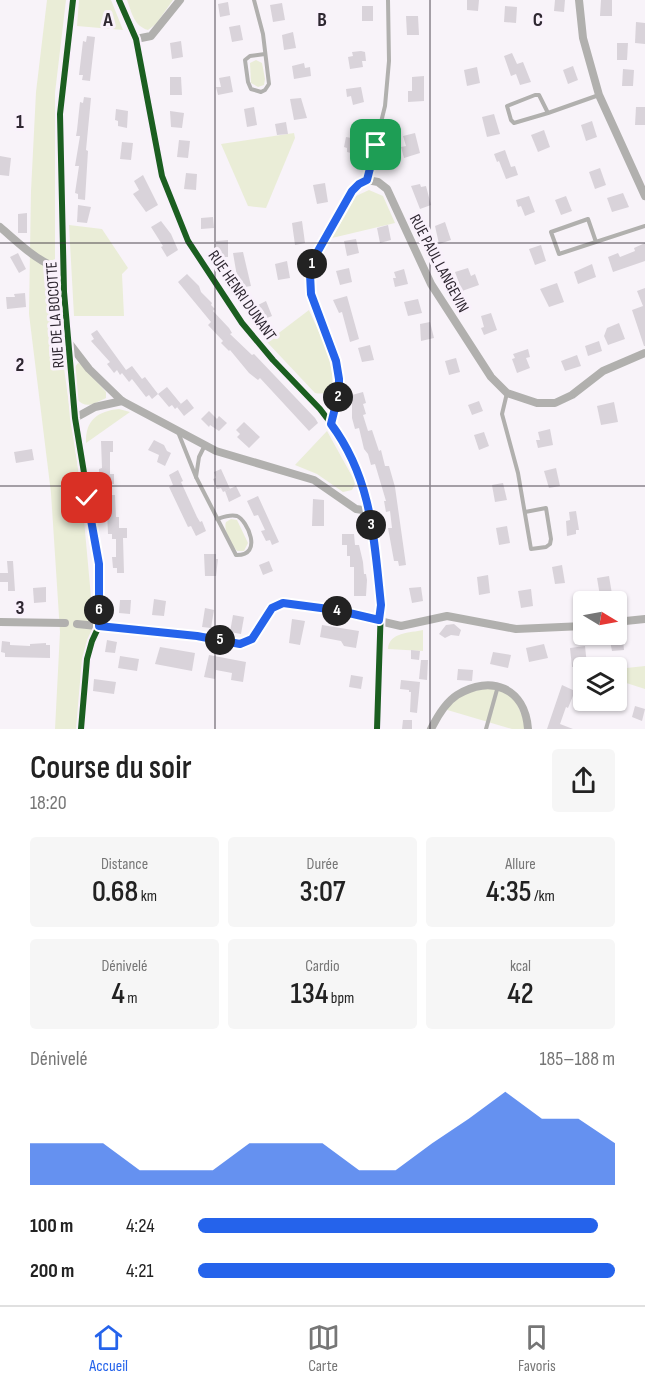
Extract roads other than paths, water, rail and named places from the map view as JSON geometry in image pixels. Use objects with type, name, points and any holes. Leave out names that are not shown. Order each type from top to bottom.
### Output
[{"type":"street","name":"RUE DE LA BOCOTTE","points":[[72,0],[60,114],[63,270],[75,418],[99,564],[99,626]]},
{"type":"street","name":"RUE HENRI DUNANT","points":[[119,0],[136,39],[162,176],[188,241],[242,323],[273,360],[320,409],[342,438],[359,471],[369,511],[381,605],[377,729]]},
{"type":"street","points":[[136,39],[151,36],[180,0]]},
{"type":"street","points":[[579,0],[583,38],[599,95],[645,196]]},
{"type":"street","points":[[331,424],[339,392],[338,370],[311,294],[310,274],[314,258],[352,191],[367,180]]},
{"type":"street","name":"RUE PAUL LANGEVIN","points":[[367,180],[378,182],[387,189],[431,284],[491,377],[507,393],[537,403],[555,403],[572,395],[603,371],[645,354]]},
{"type":"street","points":[[0,226],[37,258],[51,267],[63,270]]},
{"type":"street","points":[[69,343],[89,369],[122,401],[216,451],[314,480],[356,509],[369,511]]},
{"type":"street","points":[[75,418],[95,407],[122,401]]},
{"type":"street","points":[[76,624],[197,636],[240,644],[252,639],[272,608],[283,603],[336,610],[401,626],[447,616],[516,629],[573,626]]},
{"type":"street","points":[[627,621],[645,619]]},
{"type":"street","points":[[0,622],[65,624]]},
{"type":"street","points":[[81,729],[87,659],[99,626]]},
{"type":"street","points":[[431,729],[437,717],[455,696],[474,687],[489,684],[512,693],[521,702],[527,716],[528,729]]},
{"type":"lane","points":[[254,0],[263,34],[269,84],[265,90],[256,91],[251,89],[248,82],[245,60],[250,56],[265,54]]},
{"type":"lane","points":[[367,180],[385,106],[389,61],[387,0]]},
{"type":"lane","points":[[548,113],[539,95],[507,106],[514,123],[548,113],[599,95]]},
{"type":"lane","points":[[596,242],[588,219],[551,232],[559,254],[596,242],[645,226]]},
{"type":"lane","points":[[507,393],[502,414],[518,473],[531,549],[546,547],[550,544],[551,539],[546,508],[525,512]]},
{"type":"lane","points":[[177,429],[196,477],[217,519],[236,555],[249,552],[252,546],[251,539],[242,520],[237,516],[217,519]]},
{"type":"lane","points":[[196,477],[199,457],[205,445]]},
{"type":"lane","points":[[486,729],[498,686]]}]
